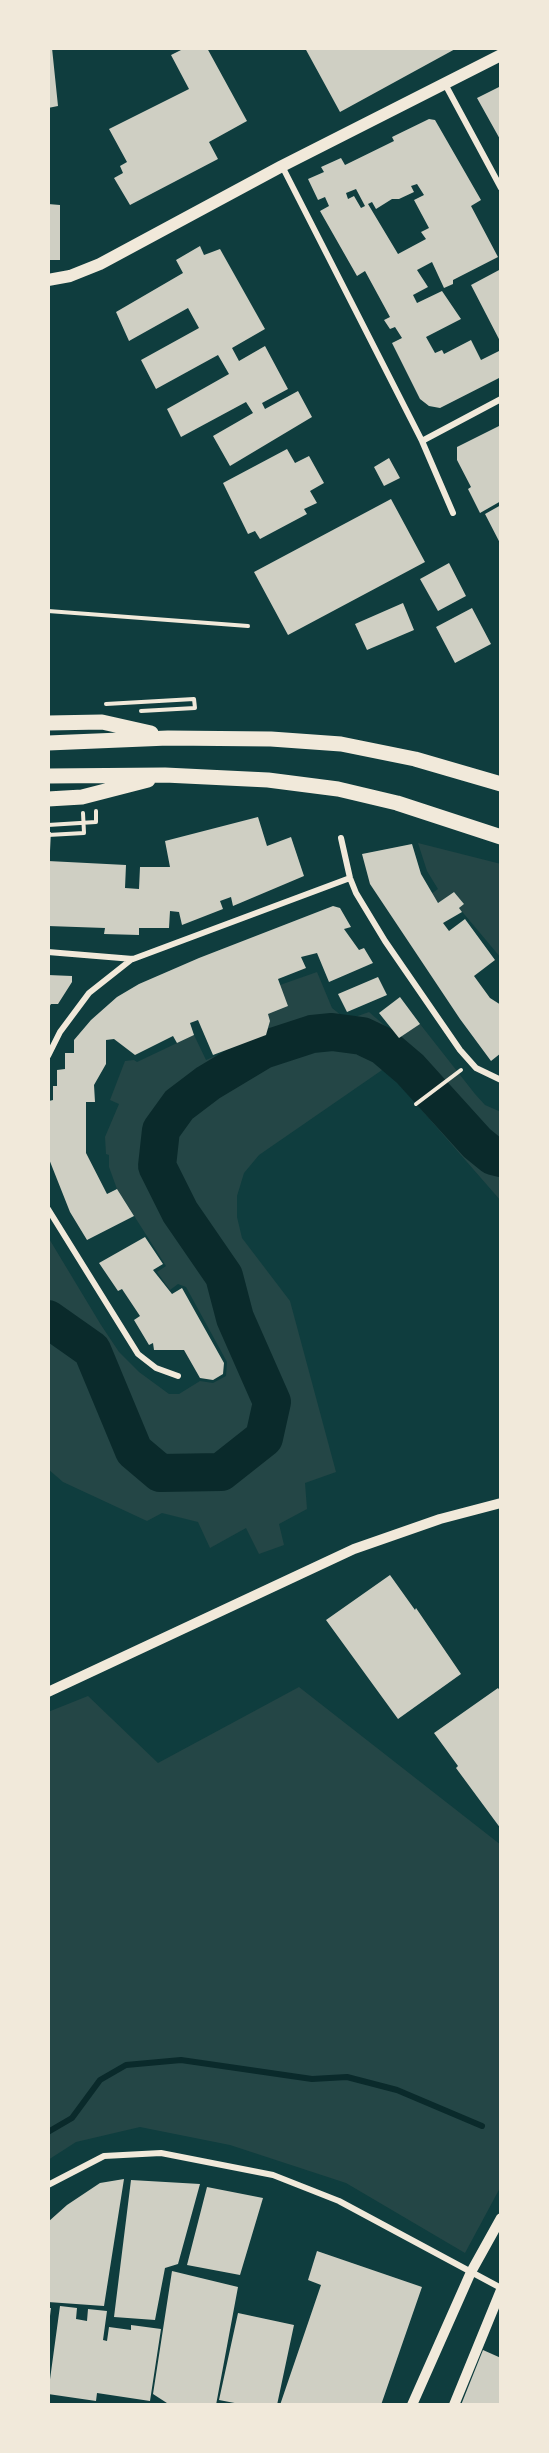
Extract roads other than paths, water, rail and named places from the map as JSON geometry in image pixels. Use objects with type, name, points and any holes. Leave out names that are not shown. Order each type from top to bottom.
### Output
[{"type":"highway","points":[[48,723],[102,722],[168,738]]},
{"type":"highway","points":[[48,743],[168,738],[271,739],[341,744],[415,759],[501,784]]},
{"type":"highway","points":[[48,776],[165,775],[268,780],[338,789],[397,803],[501,837]]},
{"type":"highway","points":[[48,799],[82,797],[165,775]]},
{"type":"main road","points":[[48,280],[70,276],[100,264],[282,166],[501,55]]},
{"type":"street","points":[[445,84],[501,188]]},
{"type":"street","points":[[282,166],[422,441],[453,513]]},
{"type":"street","points":[[422,441],[501,399]]},
{"type":"street","points":[[341,838],[350,878],[364,908],[385,941],[460,1050],[476,1068],[501,1080]]},
{"type":"street","points":[[48,1056],[60,1032],[89,993],[133,959],[350,878]]},
{"type":"street","points":[[48,952],[133,959]]},
{"type":"street","points":[[48,1209],[138,1354],[156,1368],[178,1376]]},
{"type":"street","points":[[48,1692],[354,1549],[440,1519],[501,1503]]},
{"type":"street","points":[[48,2185],[104,2156],[161,2153],[273,2175],[339,2201],[471,2272],[501,2289],[454,2405]]},
{"type":"street","points":[[412,2405],[471,2272],[501,2218]]},
{"type":"waterway","points":[[48,1319],[92,1350],[134,1451],[160,1473],[221,1472],[264,1438],[272,1402],[235,1318],[224,1276],[180,1212],[157,1166],[161,1130],[179,1105],[208,1083],[263,1050],[312,1034],[332,1032],[362,1036],[383,1046],[410,1069],[477,1143],[493,1156],[501,1158]]},
{"type":"waterway","points":[[48,2132],[72,2118],[100,2080],[126,2065],[181,2060],[312,2079],[347,2077],[397,2090],[482,2126]]}]
